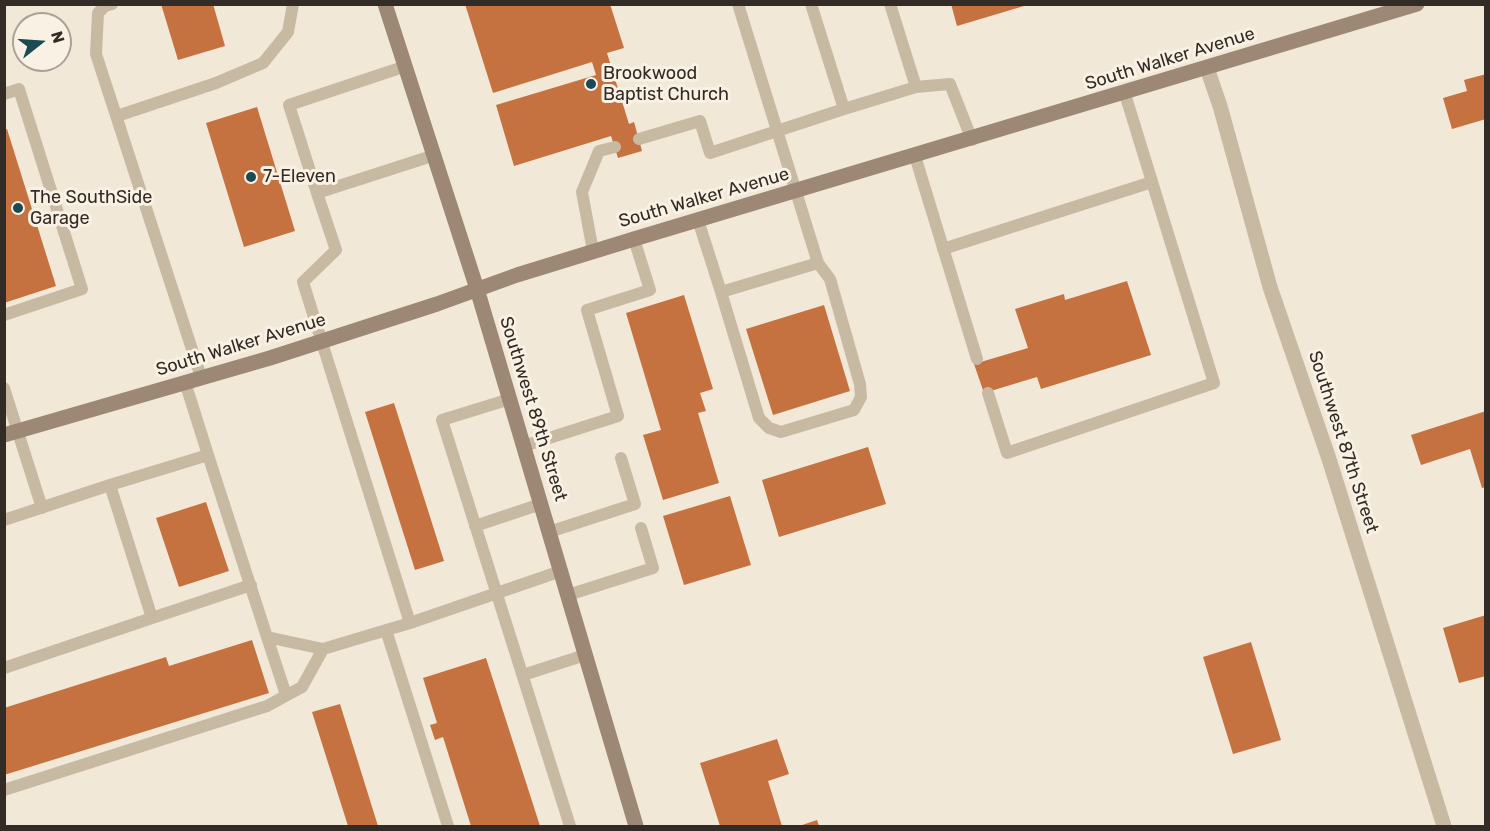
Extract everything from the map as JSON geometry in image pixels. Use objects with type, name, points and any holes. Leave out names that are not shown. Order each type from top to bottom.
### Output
[{"type":"main road","name":"Southwest 89th Street","points":[[385,4],[477,290],[636,826]]},
{"type":"main road","name":"South Walker Avenue","points":[[11,433],[322,341],[593,251],[972,140],[1417,4]]},
{"type":"street","name":"Southwest 87th Street","points":[[1207,68],[1221,106],[1270,287],[1333,470],[1444,826]]},
{"type":"lane","points":[[112,4],[105,6],[98,13],[96,54],[201,378]]},
{"type":"lane","points":[[117,116],[216,83],[263,63],[288,32],[293,4]]},
{"type":"lane","points":[[698,220],[759,418],[769,428],[781,432],[854,410],[861,397],[860,384],[830,279],[818,263],[738,4]]},
{"type":"lane","points":[[811,4],[844,109]]},
{"type":"lane","points":[[890,4],[916,87]]},
{"type":"lane","points":[[406,66],[289,105],[336,250],[303,282],[410,623]]},
{"type":"lane","points":[[639,139],[700,121],[710,153],[916,87],[950,84],[972,140]]},
{"type":"lane","points":[[4,94],[19,89],[82,289],[4,315]]},
{"type":"lane","points":[[988,393],[1007,453],[1214,383],[1125,94]]},
{"type":"lane","points":[[593,251],[582,192],[599,152],[615,147]]},
{"type":"lane","points":[[317,193],[435,155]]},
{"type":"lane","points":[[915,156],[977,359]]},
{"type":"lane","points":[[943,249],[1152,182]]},
{"type":"lane","points":[[524,446],[618,416],[587,310],[650,290],[634,239]]},
{"type":"lane","points":[[721,292],[818,263]]},
{"type":"lane","points":[[185,382],[286,695]]},
{"type":"lane","points":[[4,388],[11,433],[42,508]]},
{"type":"lane","points":[[510,399],[442,420],[570,826]]},
{"type":"lane","points":[[4,520],[208,455]]},
{"type":"lane","points":[[549,532],[635,504],[621,458]]},
{"type":"lane","points":[[110,485],[152,618]]},
{"type":"lane","points":[[475,525],[541,504]]},
{"type":"lane","points":[[568,595],[653,568],[641,528]]},
{"type":"lane","points":[[267,637],[323,649],[410,623],[561,571]]},
{"type":"lane","points":[[4,668],[251,585]]},
{"type":"lane","points":[[386,630],[448,826]]},
{"type":"lane","points":[[4,790],[267,706],[302,687],[323,649]]},
{"type":"lane","points":[[523,675],[585,655]]},
{"type":"building","points":[[161,4],[213,4],[225,46],[178,60]]},
{"type":"building","name":"Brookwood Baptist Church","points":[[465,4],[610,4],[624,48],[607,53],[629,124],[634,122],[642,151],[618,158],[611,136],[514,166],[496,105],[596,75],[592,62],[493,93]]},
{"type":"building","points":[[951,4],[1023,4],[1024,6],[957,26]]},
{"type":"building","points":[[1486,74],[1486,119],[1452,129],[1443,98],[1467,91],[1464,80]]},
{"type":"building","name":"7-Eleven","points":[[257,107],[295,231],[244,247],[206,123]]},
{"type":"building","name":"The SouthSide Garage","points":[[7,129],[56,286],[4,303],[4,130]]},
{"type":"building","points":[[1127,281],[1151,355],[1041,389],[1037,377],[984,393],[974,364],[1028,348],[1015,309],[1064,294],[1065,300]]},
{"type":"building","points":[[684,295],[713,389],[700,393],[706,411],[698,413],[719,483],[663,500],[643,435],[661,430],[626,313]]},
{"type":"building","points":[[824,305],[850,391],[773,415],[746,329]]},
{"type":"building","points":[[394,403],[444,561],[415,570],[365,412]]},
{"type":"building","points":[[1486,411],[1486,487],[1482,488],[1470,449],[1421,465],[1411,435]]},
{"type":"building","points":[[868,447],[886,504],[779,537],[762,480]]},
{"type":"building","points":[[730,496],[751,565],[684,585],[663,516]]},
{"type":"building","points":[[206,502],[229,571],[179,587],[156,518]]},
{"type":"building","points":[[1486,615],[1486,676],[1459,683],[1443,628]]},
{"type":"building","points":[[252,640],[269,693],[4,775],[4,708],[166,657],[169,666]]},
{"type":"building","points":[[1251,642],[1281,740],[1233,754],[1203,657]]},
{"type":"building","points":[[486,658],[540,826],[471,826],[443,737],[435,740],[430,725],[437,723],[423,678]]},
{"type":"building","points":[[340,704],[378,826],[348,826],[312,712]]},
{"type":"building","points":[[777,739],[789,774],[768,781],[782,826],[720,826],[700,763]]},
{"type":"building","points":[[817,820],[819,826],[799,826]]},
{"type":"place","name":"Brookwood Baptist Church","points":[[591,84]]},
{"type":"place","name":"7-Eleven","points":[[251,177]]},
{"type":"place","name":"The SouthSide Garage","points":[[18,208]]}]
